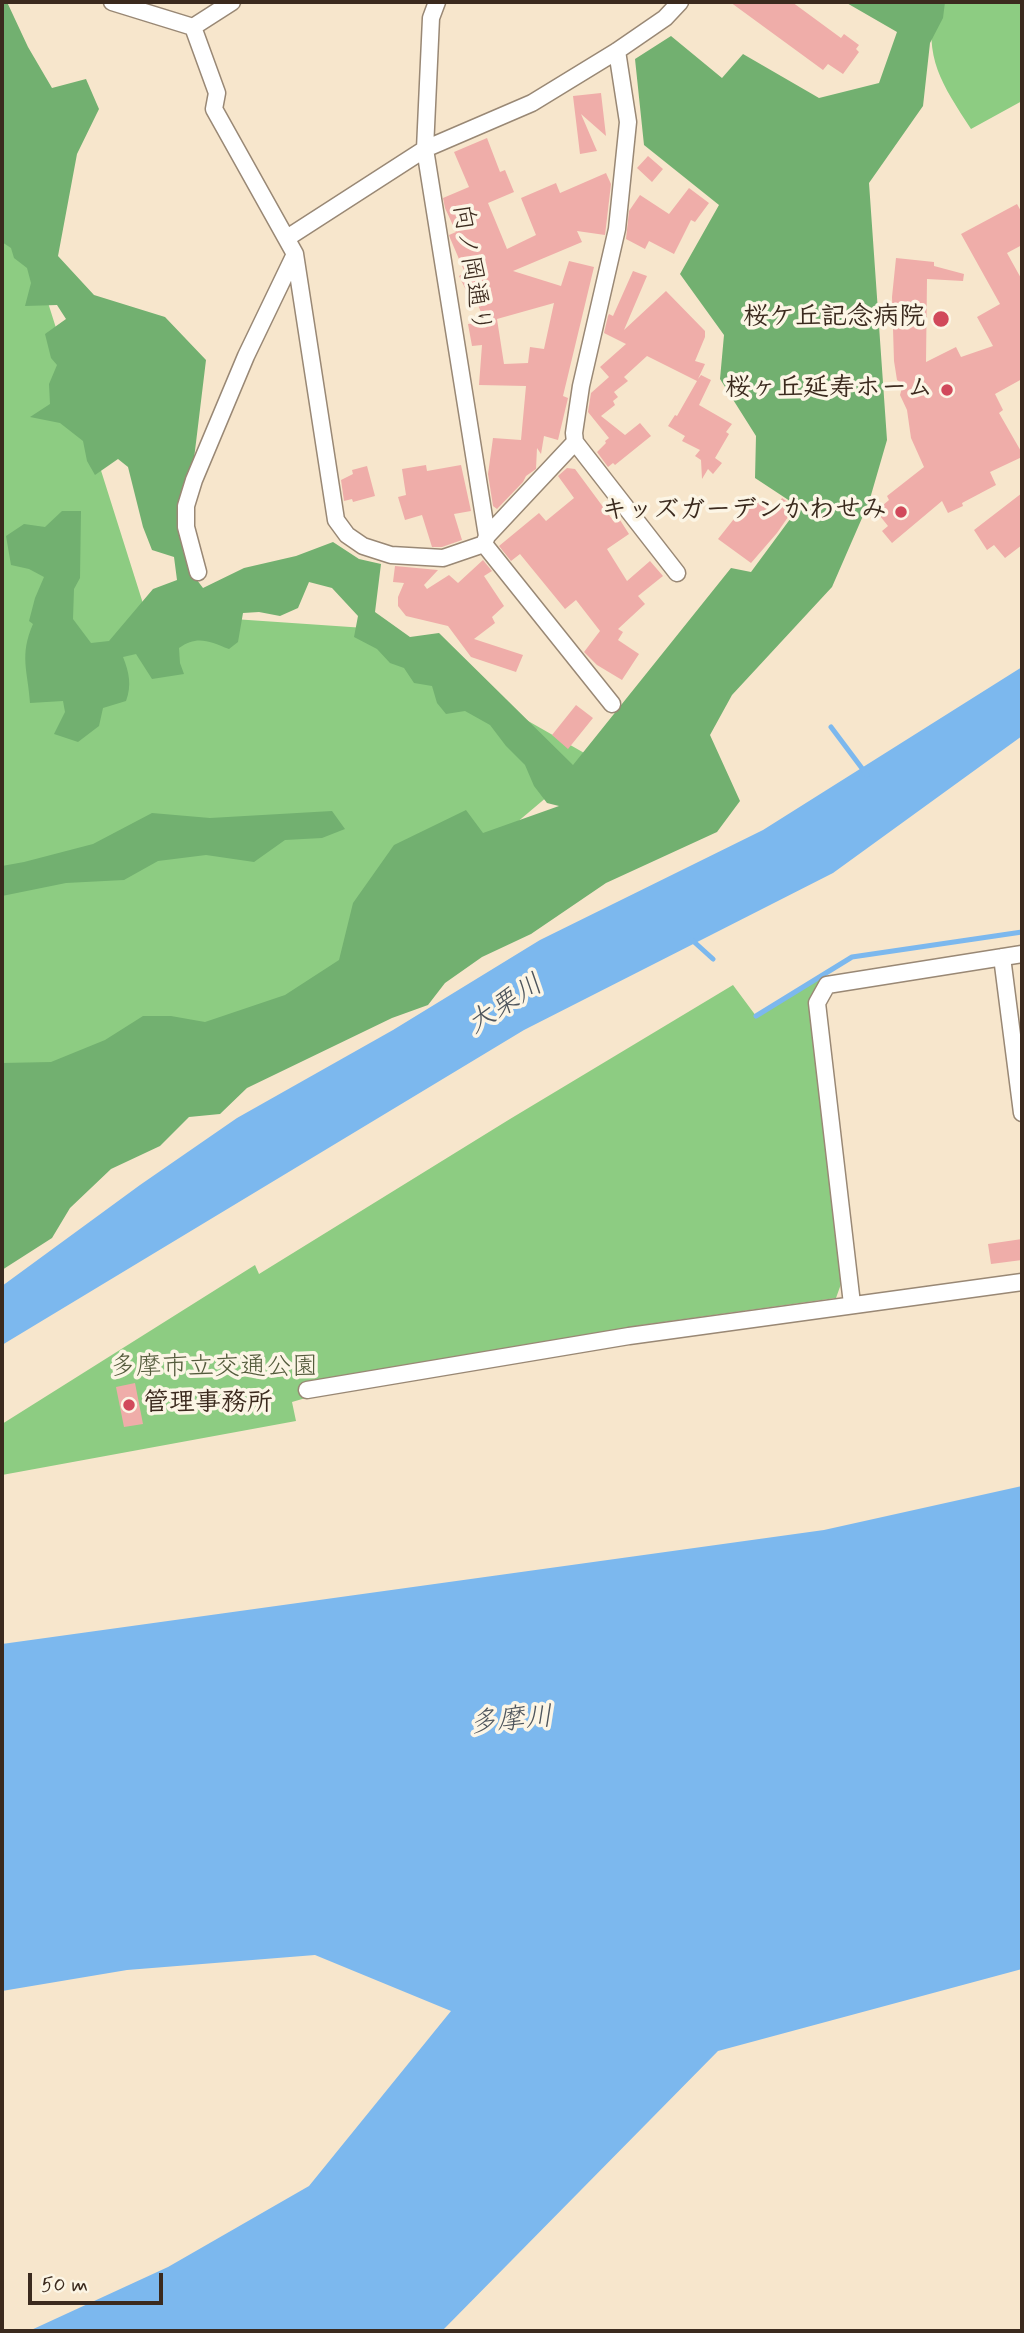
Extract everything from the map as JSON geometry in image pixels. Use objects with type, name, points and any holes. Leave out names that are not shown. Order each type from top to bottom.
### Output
[{"type":"street","points":[[112,2],[193,27],[232,2]]},
{"type":"street","name":"向ノ岡通り","points":[[437,2],[431,18],[425,149],[486,540]]},
{"type":"street","points":[[287,238],[425,149],[532,103],[617,51],[665,18],[680,2]]},
{"type":"street","points":[[193,27],[217,93],[214,109],[295,254],[336,520],[347,535],[363,546],[391,555],[443,558],[486,540],[575,442]]},
{"type":"street","points":[[617,51],[628,122],[617,229],[573,433],[575,442],[677,573]]},
{"type":"street","points":[[198,572],[186,527],[186,506],[194,480],[246,356],[295,254]]},
{"type":"street","points":[[486,540],[612,704]]},
{"type":"street","points":[[852,1304],[817,1003],[828,985],[1022,954]]},
{"type":"street","points":[[1002,957],[1022,1114]]},
{"type":"street","points":[[307,1390],[629,1336],[1022,1282]]},
{"type":"green space","points":[[2,2],[7,2],[28,47],[52,88],[86,79],[99,109],[77,154],[58,256],[94,295],[165,317],[206,360],[193,467],[194,576],[203,588],[244,568],[296,556],[333,542],[359,559],[381,564],[375,612],[410,637],[439,633],[573,765],[731,568],[751,572],[799,507],[755,478],[756,436],[720,379],[724,335],[680,274],[719,205],[644,145],[635,59],[671,36],[722,78],[743,54],[819,98],[879,83],[897,32],[845,2],[945,2],[943,18],[930,43],[923,106],[869,183],[887,440],[869,502],[832,587],[732,695],[710,735],[740,801],[717,832],[606,883],[531,934],[482,957],[445,983],[428,1005],[392,1018],[247,1088],[220,1114],[189,1117],[160,1146],[111,1169],[70,1208],[52,1238],[2,1270],[2,1063],[51,1062],[105,1040],[143,1016],[171,1016],[205,1022],[285,995],[339,960],[353,903],[394,845],[466,810],[483,833],[559,806],[547,803],[534,786],[525,765],[490,725],[465,711],[446,714],[437,703],[432,686],[414,683],[404,668],[390,663],[377,649],[354,637],[358,616],[332,588],[309,582],[298,608],[280,616],[259,612],[243,613],[238,642],[229,649],[197,640],[179,648],[184,674],[152,679],[136,654],[123,657],[129,679],[126,701],[103,708],[99,726],[78,742],[54,734],[65,712],[63,701],[30,703],[26,645],[33,624],[29,621],[35,598],[44,577],[29,569],[11,565],[6,536],[24,524],[45,527],[62,511],[81,511],[80,578],[74,589],[73,619],[91,643],[109,641],[153,589],[177,580],[174,557],[152,550],[143,527],[128,467],[118,459],[95,475],[87,461],[83,441],[60,423],[30,417],[50,404],[49,384],[57,365],[51,358],[45,334],[66,319],[57,305],[25,306],[31,283],[27,268],[14,258],[11,248],[2,242]]},
{"type":"green space","points":[[935,2],[1022,2],[1022,101],[971,129],[951,98],[933,55],[931,39]]},
{"type":"green space","points":[[2,157],[146,613],[365,628],[593,758],[302,1004],[2,1191]]},
{"type":"green space","points":[[332,811],[345,829],[322,838],[285,840],[254,862],[206,855],[158,861],[124,880],[66,883],[2,896],[2,866],[93,844],[152,813],[210,818]]},
{"type":"green space","name":"多摩市立交通公園","points":[[822,976],[827,985],[817,1003],[841,1284],[836,1298],[642,1325],[305,1383],[309,1397],[292,1402],[296,1421],[2,1475],[2,1424],[255,1265],[259,1274],[733,985],[756,1016]]},
{"type":"water","name":"大栗川","points":[[1022,667],[1022,736],[833,873],[524,1030],[2,1345],[2,1286],[237,1118],[393,1030],[540,940],[763,830]]},
{"type":"water","name":"多摩川","points":[[1022,1486],[1022,1969],[718,2051],[442,2331],[29,2331],[168,2267],[309,2186],[451,2011],[315,1955],[127,1970],[2,1991],[2,1644],[824,1530]]},
{"type":"building","points":[[730,2],[792,2],[841,38],[844,34],[859,45],[856,49],[859,52],[843,74],[828,64],[823,70]]},
{"type":"building","points":[[601,93],[606,136],[581,114],[597,151],[580,154],[573,96]]},
{"type":"building","points":[[487,138],[500,172],[505,170],[514,192],[488,203],[507,249],[536,235],[521,198],[556,183],[560,193],[606,173],[611,184],[605,235],[577,231],[582,242],[513,271],[561,286],[569,261],[594,267],[563,396],[568,398],[558,440],[544,436],[541,454],[537,448],[536,469],[526,476],[497,509],[493,506],[488,474],[493,438],[521,440],[526,386],[479,385],[482,345],[472,346],[468,324],[485,322],[471,288],[466,290],[459,276],[465,273],[449,235],[456,232],[443,198],[469,187],[454,152]],"holes":[[[554,303],[544,349],[530,347],[528,363],[504,364],[497,319]]]},
{"type":"building","points":[[648,156],[663,169],[652,182],[637,168]]},
{"type":"building","points":[[689,188],[709,203],[695,222],[691,220],[674,254],[649,241],[645,249],[626,239],[629,211],[640,195],[669,214]]},
{"type":"building","name":"桜ヶ丘延寿ホーム","points":[[1017,204],[1022,213],[1022,245],[1007,253],[1022,280],[1022,379],[995,394],[1003,410],[999,413],[1022,457],[990,472],[996,485],[948,513],[942,501],[892,543],[882,531],[888,526],[876,511],[889,500],[887,496],[924,467],[911,438],[907,410],[900,395],[903,384],[897,380],[894,361],[892,297],[896,258],[934,262],[934,266],[964,274],[963,281],[927,279],[926,362],[956,347],[961,357],[993,346],[977,317],[1000,304],[961,234]]},
{"type":"building","points":[[633,271],[647,276],[624,330],[666,291],[705,331],[695,361],[705,364],[698,379],[701,375],[711,380],[699,405],[732,424],[715,458],[722,463],[713,474],[708,469],[702,479],[701,460],[695,456],[700,450],[682,441],[685,436],[668,426],[675,415],[677,416],[697,381],[647,356],[624,377],[628,381],[614,392],[618,397],[613,401],[615,405],[601,416],[625,435],[640,423],[651,436],[615,465],[613,463],[608,467],[597,452],[609,438],[588,412],[591,393],[609,377],[600,367],[626,344],[604,333],[608,316],[613,316]]},
{"type":"building","points":[[426,465],[427,471],[461,465],[471,511],[454,514],[462,540],[442,547],[432,547],[422,515],[405,520],[398,497],[406,495],[402,469]]},
{"type":"building","points":[[367,466],[375,496],[353,502],[352,499],[344,501],[341,480],[353,474],[352,470]]},
{"type":"building","points":[[567,468],[575,469],[615,523],[620,520],[629,534],[607,549],[627,581],[650,561],[663,576],[638,596],[645,604],[618,629],[623,632],[618,640],[639,654],[622,680],[597,665],[584,652],[600,631],[576,600],[565,609],[520,554],[511,561],[499,546],[539,513],[546,521],[574,498],[558,476]]},
{"type":"building","points":[[1022,493],[1022,545],[1005,558],[994,545],[987,550],[974,530]]},
{"type":"building","points":[[749,495],[774,512],[782,498],[795,507],[751,563],[718,539]]},
{"type":"building","points":[[483,560],[492,571],[484,576],[504,606],[492,617],[495,623],[474,639],[523,655],[516,672],[471,657],[448,626],[406,616],[398,606],[398,597],[404,583],[393,582],[395,566],[438,570],[424,585],[427,589],[449,575],[458,583]]},
{"type":"building","points":[[576,705],[593,718],[568,749],[552,735]]},
{"type":"building","points":[[1022,1239],[1022,1260],[991,1264],[988,1244]]},
{"type":"building","name":"管理事務所","points":[[135,1383],[143,1424],[124,1427],[116,1387]]},
{"type":"waterway","points":[[831,727],[867,775]]},
{"type":"waterway","points":[[756,1016],[852,957],[1022,932]]},
{"type":"waterway","points":[[692,940],[713,959]]},
{"type":"place","name":"桜ケ丘記念病院","points":[[941,319]]},
{"type":"place","name":"桜ヶ丘延寿ホーム","points":[[947,390]]},
{"type":"place","name":"キッズガーデンかわせみ","points":[[901,512]]},
{"type":"place","name":"管理事務所","points":[[129,1405]]}]
